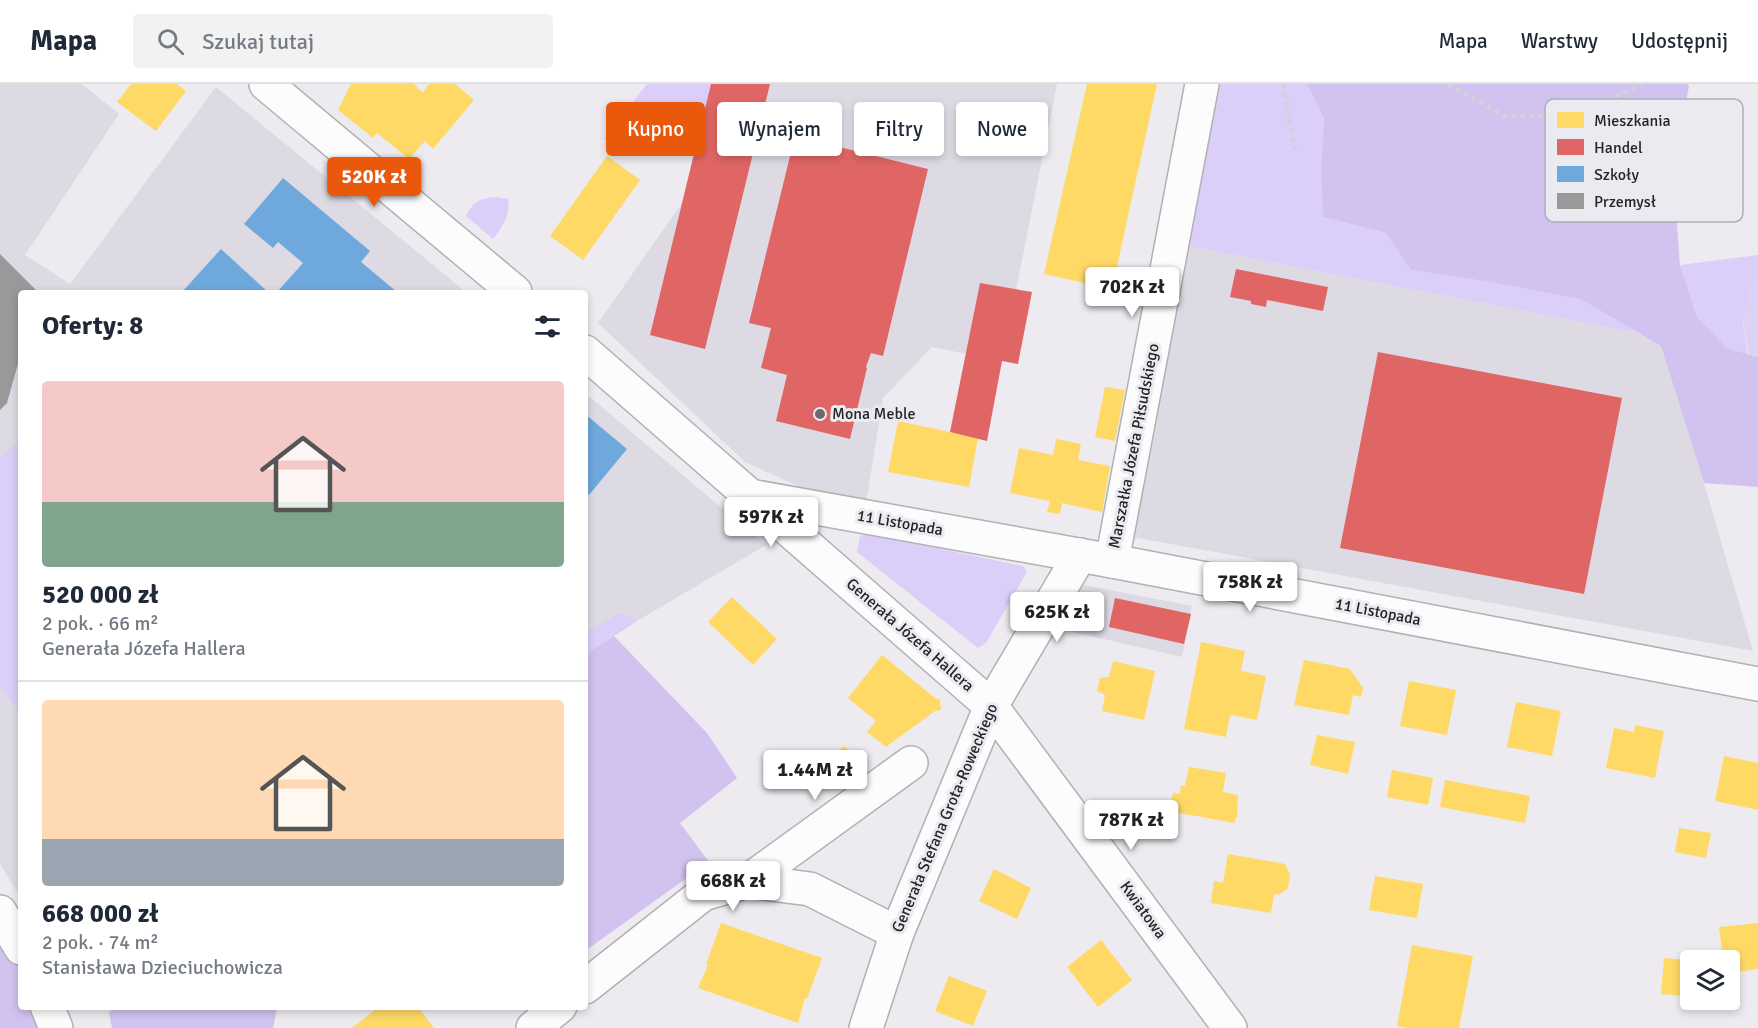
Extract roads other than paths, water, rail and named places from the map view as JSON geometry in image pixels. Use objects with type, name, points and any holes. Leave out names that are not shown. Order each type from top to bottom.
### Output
[{"type":"street","points":[[266,84],[513,290]]},
{"type":"street","name":"Marszałka Józefa Piłsudskiego","points":[[1112,561],[1203,84]]},
{"type":"street","name":"Generała Józefa Hallera","points":[[588,355],[991,706]]},
{"type":"street","name":"11 Listopada","points":[[750,496],[1080,555],[1758,684]]},
{"type":"street","name":"Generała Stefana Grota-Roweckiego","points":[[866,1028],[897,933],[991,706],[1080,555]]},
{"type":"street","name":"Kwiatowa","points":[[991,706],[1230,1028]]},
{"type":"street","points":[[588,985],[703,894],[748,881],[911,763]]},
{"type":"street","points":[[748,881],[810,889],[897,933]]},
{"type":"street","points":[[0,912],[18,943]]},
{"type":"street","points":[[49,1010],[56,1028]]},
{"type":"street","points":[[533,1028],[555,1010]]},
{"type":"place","name":"Mona Meble","points":[[820,414]]}]
